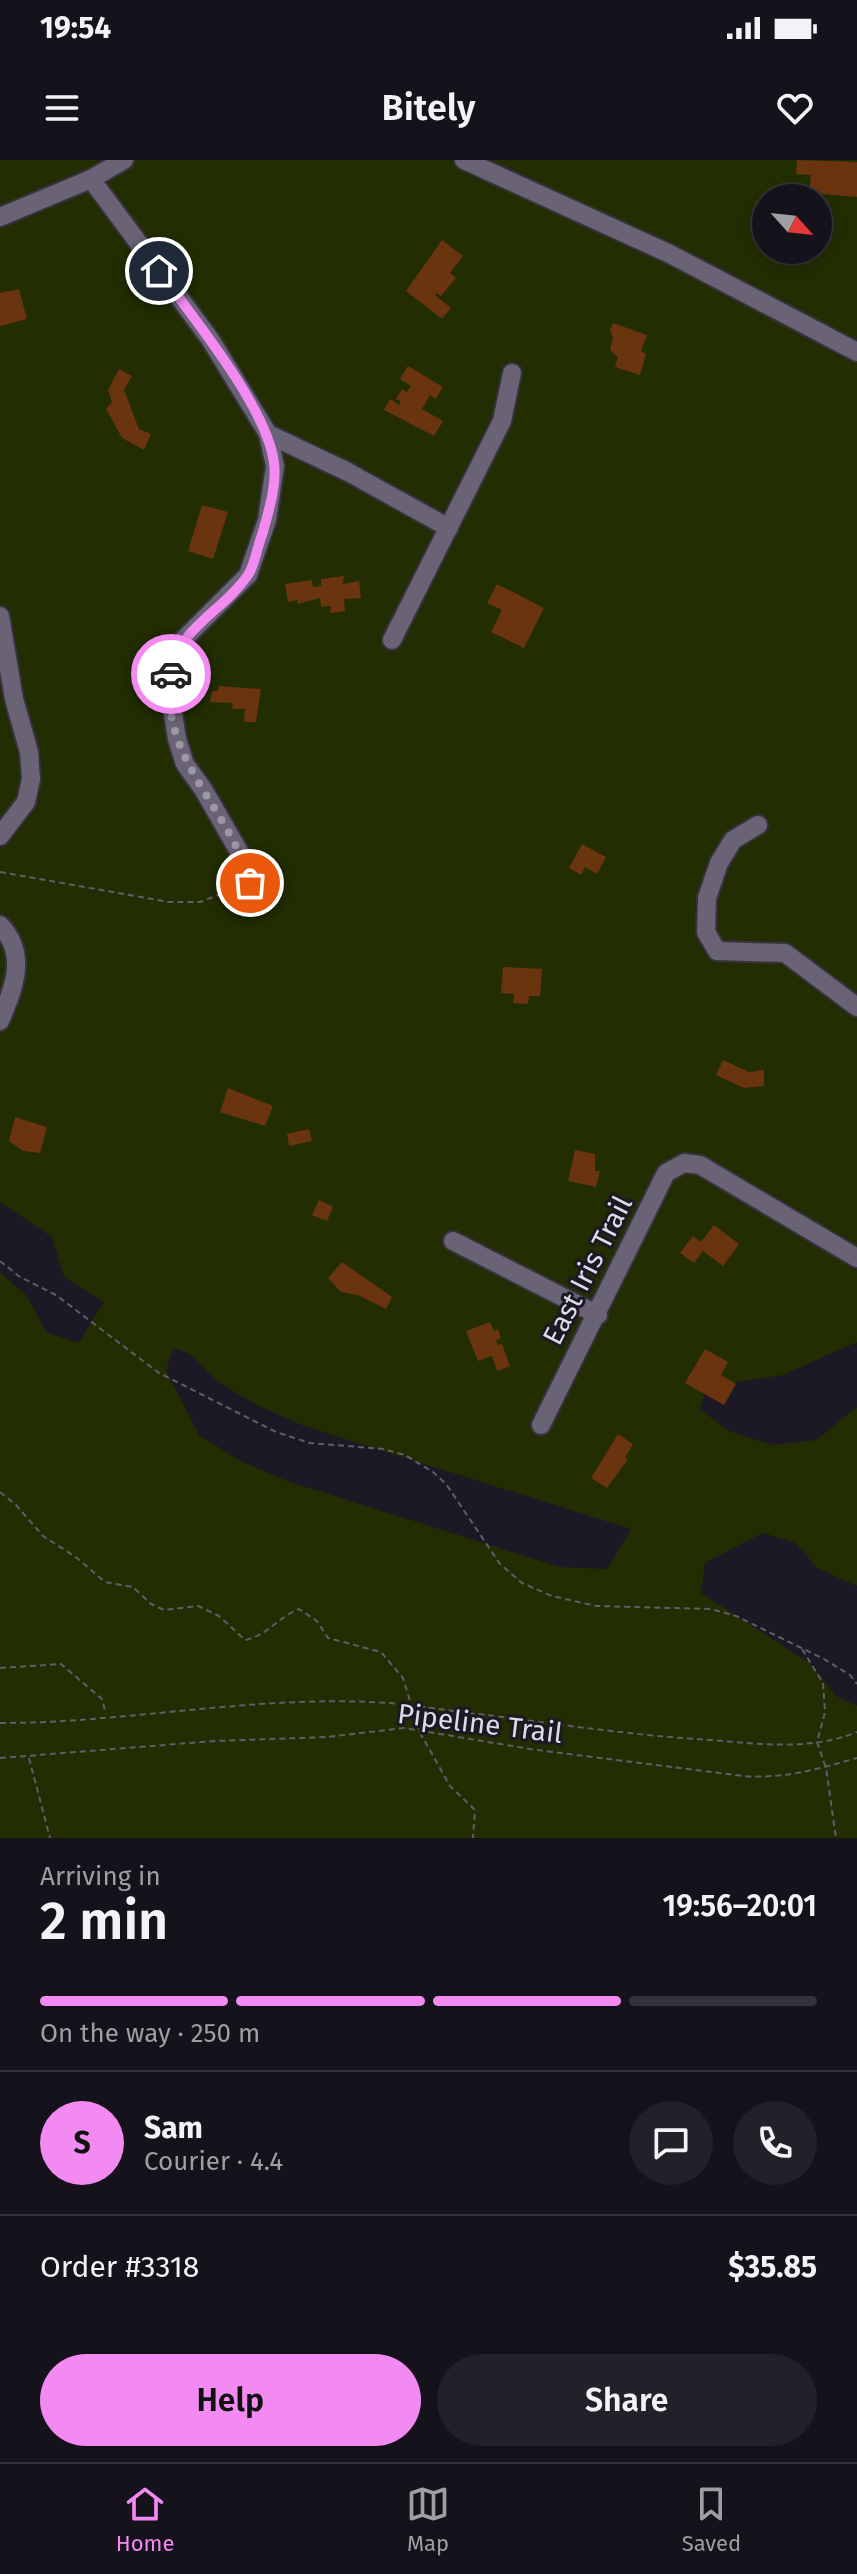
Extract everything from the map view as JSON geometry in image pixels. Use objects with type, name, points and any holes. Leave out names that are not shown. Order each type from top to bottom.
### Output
[{"type":"street","points":[[0,217],[91,179],[124,160]]},
{"type":"street","points":[[464,160],[670,254],[857,352]]},
{"type":"street","points":[[91,179],[210,339],[268,434],[275,466],[267,520],[248,575],[184,639],[173,657],[169,688],[177,739],[185,764],[245,862],[250,902]]},
{"type":"street","points":[[392,640],[502,421],[512,373]]},
{"type":"street","points":[[268,434],[348,472],[449,528]]},
{"type":"street","points":[[0,616],[14,699],[29,752],[31,779],[26,802],[0,836]]},
{"type":"street","points":[[758,825],[733,840],[719,863],[707,898],[706,932],[717,951],[785,953],[857,1007]]},
{"type":"street","points":[[0,925],[11,937],[16,949],[13,990],[0,1021]]},
{"type":"street","name":"East Iris Trail","points":[[541,1425],[666,1173],[684,1163],[700,1165],[857,1258]]},
{"type":"street","points":[[453,1241],[598,1315]]},
{"type":"path","points":[[0,872],[169,902],[200,902],[250,883]]},
{"type":"path","points":[[0,1261],[20,1277],[56,1295],[159,1373],[276,1432],[310,1443],[383,1449],[405,1455],[433,1472],[446,1484],[500,1564],[522,1583],[552,1596],[596,1606],[711,1609],[736,1616],[850,1675],[857,1684]]},
{"type":"path","points":[[0,1492],[43,1536],[77,1558],[105,1582],[133,1587],[151,1604],[164,1610],[198,1606],[219,1616],[245,1640],[261,1637],[282,1616],[299,1609],[317,1621],[328,1638],[381,1652],[403,1678],[419,1731],[450,1786],[475,1810],[477,1821],[473,1838]]},
{"type":"path","points":[[802,1649],[823,1683],[825,1712],[817,1742],[826,1768],[836,1838]]},
{"type":"path","points":[[0,1668],[61,1664],[102,1699],[105,1716]]},
{"type":"path","points":[[0,1723],[47,1723],[105,1716],[319,1702],[388,1703],[666,1737],[795,1746],[840,1739],[857,1732]]},
{"type":"path","name":"Pipeline Trail","points":[[0,1758],[327,1737],[404,1728],[583,1757],[743,1776],[790,1775],[857,1758]]},
{"type":"path","points":[[29,1757],[50,1838]]},
{"type":"green space","points":[[0,160],[857,160],[857,1342],[783,1375],[707,1387],[700,1409],[729,1431],[773,1445],[816,1440],[857,1407],[857,1586],[817,1568],[795,1543],[763,1533],[705,1563],[701,1593],[811,1664],[836,1696],[857,1706],[857,1838],[0,1838],[0,1272],[27,1296],[46,1332],[78,1343],[104,1302],[64,1277],[52,1237],[0,1202]],"holes":[[[173,1348],[182,1351],[238,1395],[304,1426],[631,1529],[607,1569],[560,1567],[287,1481],[239,1460],[199,1435],[166,1370]]]},
{"type":"building","points":[[797,160],[857,162],[857,197],[832,195],[832,184],[810,184],[811,175],[796,174]]},
{"type":"building","points":[[442,240],[463,256],[450,273],[456,278],[441,296],[435,295],[451,308],[442,319],[406,291]]},
{"type":"building","points":[[19,289],[27,319],[0,326],[0,293]]},
{"type":"building","points":[[613,323],[647,335],[641,351],[646,354],[640,375],[615,367],[618,357],[610,350]]},
{"type":"building","points":[[408,366],[443,387],[436,399],[430,395],[422,409],[443,421],[434,436],[384,410],[390,399],[399,405],[401,401],[396,399],[402,389],[407,392],[411,386],[400,379]]},
{"type":"building","points":[[119,369],[132,376],[124,390],[139,429],[151,434],[144,450],[122,438],[106,409],[112,402],[108,390]]},
{"type":"building","points":[[202,505],[228,512],[213,559],[188,551]]},
{"type":"building","points":[[344,576],[343,584],[359,581],[361,598],[344,599],[345,611],[330,613],[331,606],[321,607],[320,598],[298,604],[297,600],[288,602],[285,584],[312,580],[313,587],[321,586],[321,579]]},
{"type":"building","points":[[497,584],[544,608],[524,648],[491,632],[502,610],[487,603]]},
{"type":"building","points":[[219,686],[261,689],[256,722],[244,722],[245,709],[232,709],[233,703],[210,702],[212,691],[218,691]]},
{"type":"building","points":[[582,844],[606,857],[597,874],[585,867],[581,875],[569,868]]},
{"type":"building","points":[[503,967],[542,969],[540,996],[529,996],[528,1004],[513,1003],[514,994],[501,993]]},
{"type":"building","points":[[723,1060],[749,1072],[764,1070],[764,1086],[744,1088],[716,1075]]},
{"type":"building","points":[[228,1088],[273,1106],[265,1126],[220,1112]]},
{"type":"building","points":[[15,1117],[47,1127],[40,1153],[23,1151],[9,1141]]},
{"type":"building","points":[[309,1129],[312,1141],[289,1146],[287,1134]]},
{"type":"building","points":[[575,1150],[595,1154],[595,1171],[600,1171],[596,1187],[568,1181]]},
{"type":"building","points":[[319,1200],[333,1207],[327,1221],[312,1215]]},
{"type":"building","points":[[714,1225],[739,1244],[723,1266],[703,1251],[694,1263],[680,1253],[693,1236],[701,1242]]},
{"type":"building","points":[[342,1262],[392,1297],[386,1309],[358,1295],[341,1292],[328,1278]]},
{"type":"building","points":[[490,1322],[494,1331],[498,1329],[501,1338],[496,1340],[498,1345],[502,1344],[510,1366],[497,1371],[492,1356],[478,1361],[466,1331]]},
{"type":"building","points":[[705,1349],[728,1362],[721,1375],[736,1384],[724,1405],[685,1383]]},
{"type":"building","points":[[618,1434],[633,1444],[625,1458],[628,1459],[607,1488],[591,1478]]},
{"type":"way so far","points":[[171,674],[169,688],[177,739],[185,764],[245,862],[250,883]]},
{"type":"route","points":[[159,271],[210,339],[268,434],[275,466],[267,520],[248,575],[184,639],[173,657],[171,674]]}]
